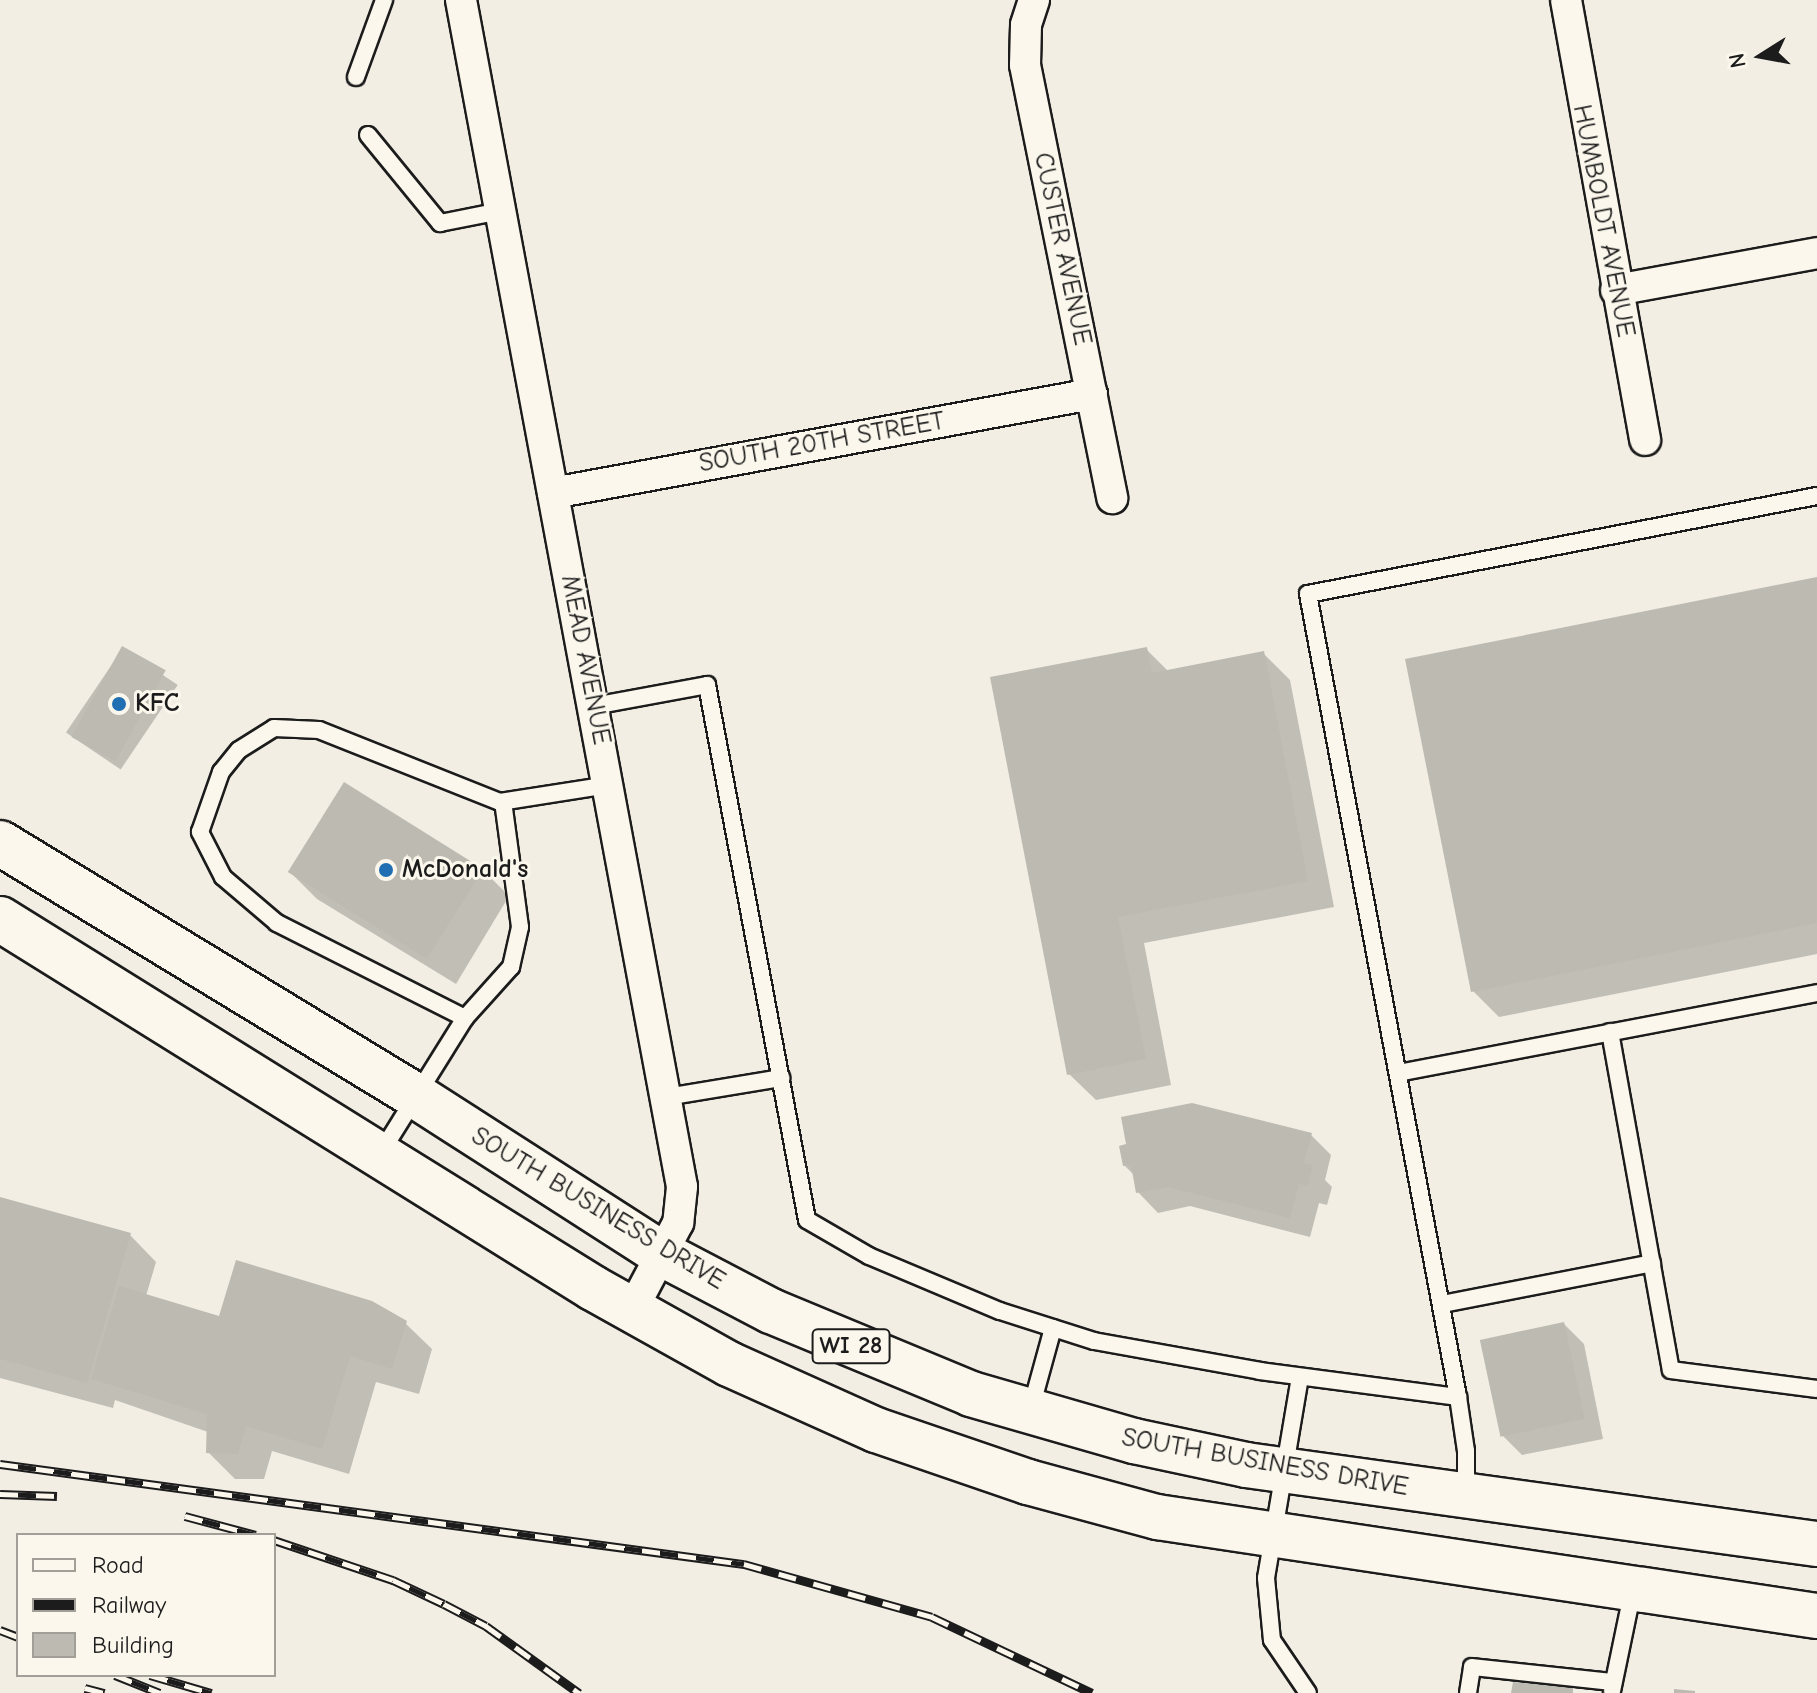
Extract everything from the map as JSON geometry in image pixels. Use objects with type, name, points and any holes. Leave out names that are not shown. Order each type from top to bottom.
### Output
[{"type":"main road","name":"SOUTH BUSINESS DRIVE","points":[[0,843],[416,1096],[662,1254],[837,1340],[1030,1413],[1173,1450],[1285,1471],[1817,1544]]},
{"type":"main road","name":"WI 28","points":[[0,919],[632,1310],[769,1384],[932,1451],[1132,1512],[1273,1537],[1817,1616]]},
{"type":"street","name":"MEAD AVENUE","points":[[461,0],[594,706],[683,1202],[662,1254],[632,1310]]},
{"type":"street","name":"CUSTER AVENUE","points":[[1034,0],[1026,25],[1025,65],[1112,498]]},
{"type":"street","name":"HUMBOLDT AVENUE","points":[[1566,0],[1645,440]]},
{"type":"street","points":[[1616,290],[1817,253]]},
{"type":"street","name":"SOUTH 20TH STREET","points":[[553,493],[1092,394]]},
{"type":"lane","points":[[356,77],[384,0]]},
{"type":"lane","points":[[368,135],[440,223],[500,211]]},
{"type":"lane","points":[[1465,1497],[1466,1451],[1442,1304],[1308,594],[1817,496]]},
{"type":"lane","points":[[594,706],[707,685],[807,1220],[869,1256],[1053,1328],[1169,1356],[1458,1397]]},
{"type":"lane","points":[[465,1018],[277,923],[223,877],[200,832],[221,772],[239,750],[274,728],[319,730],[503,802],[608,785]]},
{"type":"lane","points":[[380,1154],[465,1018],[511,967],[520,927],[503,802]]},
{"type":"lane","points":[[1398,1073],[1817,993]]},
{"type":"lane","points":[[1610,1032],[1671,1370],[1817,1389]]},
{"type":"lane","points":[[666,1097],[781,1078]]},
{"type":"lane","points":[[1442,1304],[1652,1263]]},
{"type":"lane","points":[[1030,1413],[1053,1328]]},
{"type":"lane","points":[[1300,1377],[1266,1578],[1272,1640],[1308,1693]]},
{"type":"lane","points":[[1468,1693],[1472,1667],[1612,1688],[1633,1590]]},
{"type":"building","points":[[1817,577],[1817,923],[1471,992],[1405,659]]},
{"type":"building","name":"KFC","points":[[122,646],[166,670],[115,761],[72,737]]},
{"type":"building","points":[[1147,647],[1152,673],[1264,651],[1308,881],[1118,917],[1146,1059],[1067,1075],[990,677]]},
{"type":"building","name":"McDonald's","points":[[344,782],[483,869],[427,959],[288,872]]},
{"type":"building","points":[[1192,1103],[1312,1133],[1304,1163],[1313,1165],[1308,1186],[1299,1184],[1290,1218],[1168,1187],[1136,1193],[1131,1165],[1123,1166],[1119,1146],[1126,1144],[1121,1117]]},
{"type":"building","points":[[0,1197],[131,1233],[87,1383],[0,1359]]},
{"type":"building","points":[[236,1260],[372,1301],[407,1321],[392,1369],[350,1356],[322,1449],[246,1426],[238,1454],[206,1453],[207,1414],[91,1379],[119,1286],[219,1316]]},
{"type":"building","points":[[1564,1322],[1585,1419],[1500,1437],[1480,1340]]},
{"type":"building","points":[[1513,1682],[1573,1688],[1573,1693],[1511,1693]]},
{"type":"building","points":[[1674,1689],[1695,1691],[1695,1693],[1674,1693]]},
{"type":"railway","points":[[0,1464],[744,1564],[932,1617],[1092,1693]]},
{"type":"railway","points":[[0,1494],[57,1496]]},
{"type":"railway","points":[[185,1516],[249,1533]]},
{"type":"railway","points":[[276,1541],[393,1580],[444,1604],[486,1626],[579,1693]]},
{"type":"railway","points":[[0,1630],[16,1636]]},
{"type":"railway","points":[[120,1677],[160,1693]]},
{"type":"railway","points":[[157,1677],[211,1693]]},
{"type":"railway","points":[[85,1688],[104,1693]]},
{"type":"place","name":"KFC","points":[[119,704]]},
{"type":"place","name":"McDonald's","points":[[386,870]]}]
